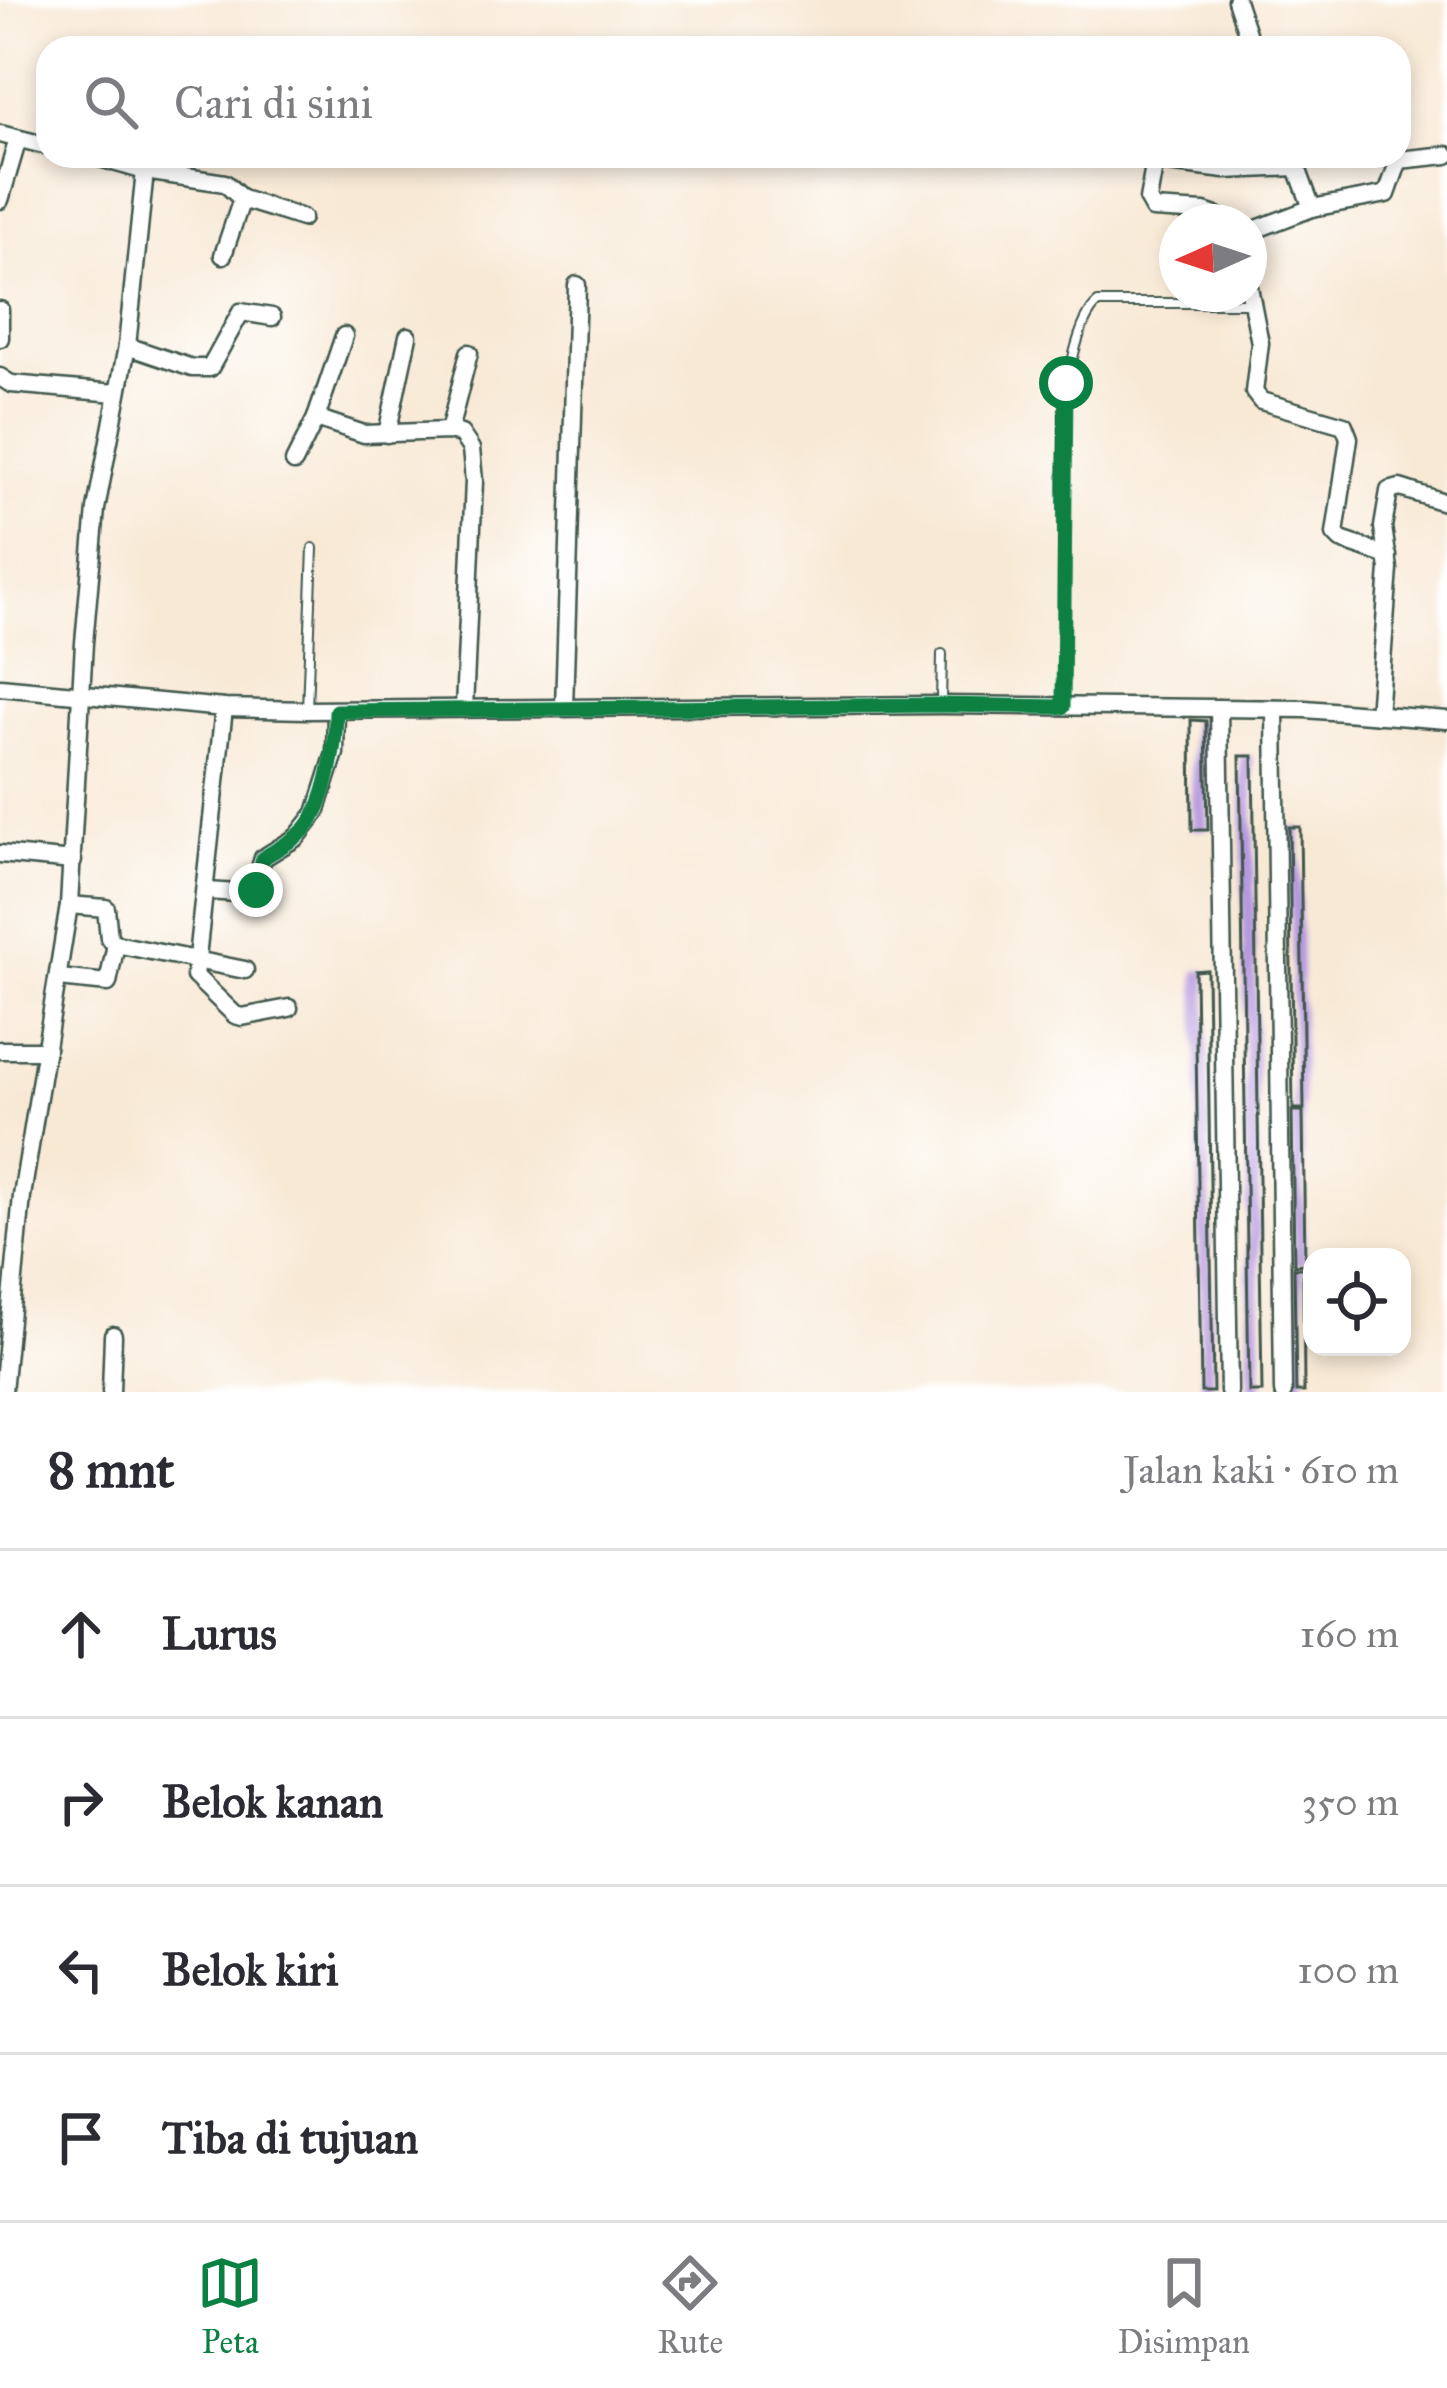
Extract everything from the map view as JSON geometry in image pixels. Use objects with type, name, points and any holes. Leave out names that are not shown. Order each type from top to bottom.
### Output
[{"type":"street","points":[[1236,0],[1248,36]]},
{"type":"street","points":[[0,200],[9,136]]},
{"type":"street","points":[[1411,159],[1447,155]]},
{"type":"street","points":[[135,168],[225,183],[242,199],[302,218]]},
{"type":"street","points":[[1149,168],[1148,200],[1159,208]]},
{"type":"street","points":[[1210,168],[1242,168]]},
{"type":"street","points":[[1297,168],[1312,208]]},
{"type":"street","points":[[1267,222],[1381,196],[1391,188],[1397,168]]},
{"type":"street","points":[[3,1392],[22,1196],[69,905],[96,509],[127,346],[146,171]]},
{"type":"street","points":[[223,255],[242,199]]},
{"type":"street","points":[[564,708],[577,285]]},
{"type":"street","points":[[0,310],[0,338]]},
{"type":"street","points":[[127,346],[192,368],[210,368],[241,312],[272,317]]},
{"type":"street","points":[[1254,312],[1260,344],[1254,392],[1261,401],[1344,425],[1349,438],[1336,534],[1388,556]]},
{"type":"street","points":[[294,462],[316,418],[344,336]]},
{"type":"street","points":[[387,434],[408,336]]},
{"type":"street","points":[[449,431],[469,352]]},
{"type":"street","points":[[0,377],[11,384],[116,393]]},
{"type":"street","points":[[316,418],[350,431],[449,431],[468,440],[474,481],[464,710]]},
{"type":"street","points":[[1378,715],[1388,556],[1383,515],[1392,488],[1447,502]]},
{"type":"street","points":[[0,688],[224,707],[336,711],[941,705],[1276,709],[1447,720]]},
{"type":"street","points":[[224,707],[195,976],[235,1015],[289,1008]]},
{"type":"street","points":[[1219,708],[1229,1392]]},
{"type":"street","points":[[1276,709],[1283,1392]]},
{"type":"street","points":[[207,891],[252,894],[263,858],[310,823],[335,753],[336,711]]},
{"type":"street","points":[[0,854],[73,861]]},
{"type":"street","points":[[69,905],[106,908],[107,932],[116,944],[245,970]]},
{"type":"street","points":[[59,978],[108,983],[116,944]]},
{"type":"street","points":[[0,1050],[46,1050]]},
{"type":"street","points":[[111,1392],[113,1336]]},
{"type":"lane","points":[[1063,707],[1066,383],[1090,310],[1098,303],[1159,300]]},
{"type":"lane","points":[[307,710],[313,548]]},
{"type":"lane","points":[[941,705],[942,653]]},
{"type":"building","points":[[1191,720],[1206,721],[1208,830],[1192,830]]},
{"type":"building","points":[[1240,756],[1253,756],[1262,1392],[1249,1392]]},
{"type":"building","points":[[1289,827],[1300,827],[1304,1109],[1293,1109]]},
{"type":"building","points":[[1207,970],[1213,1392],[1201,1392],[1195,971]]},
{"type":"building","points":[[1292,1111],[1303,1111],[1305,1248],[1303,1264],[1294,1265]]},
{"type":"building","points":[[1294,1268],[1303,1268],[1304,1392],[1296,1392]]},
{"type":"route","points":[[256,890],[263,858],[296,837],[316,813],[335,753],[336,711],[1063,707],[1066,383]]}]
